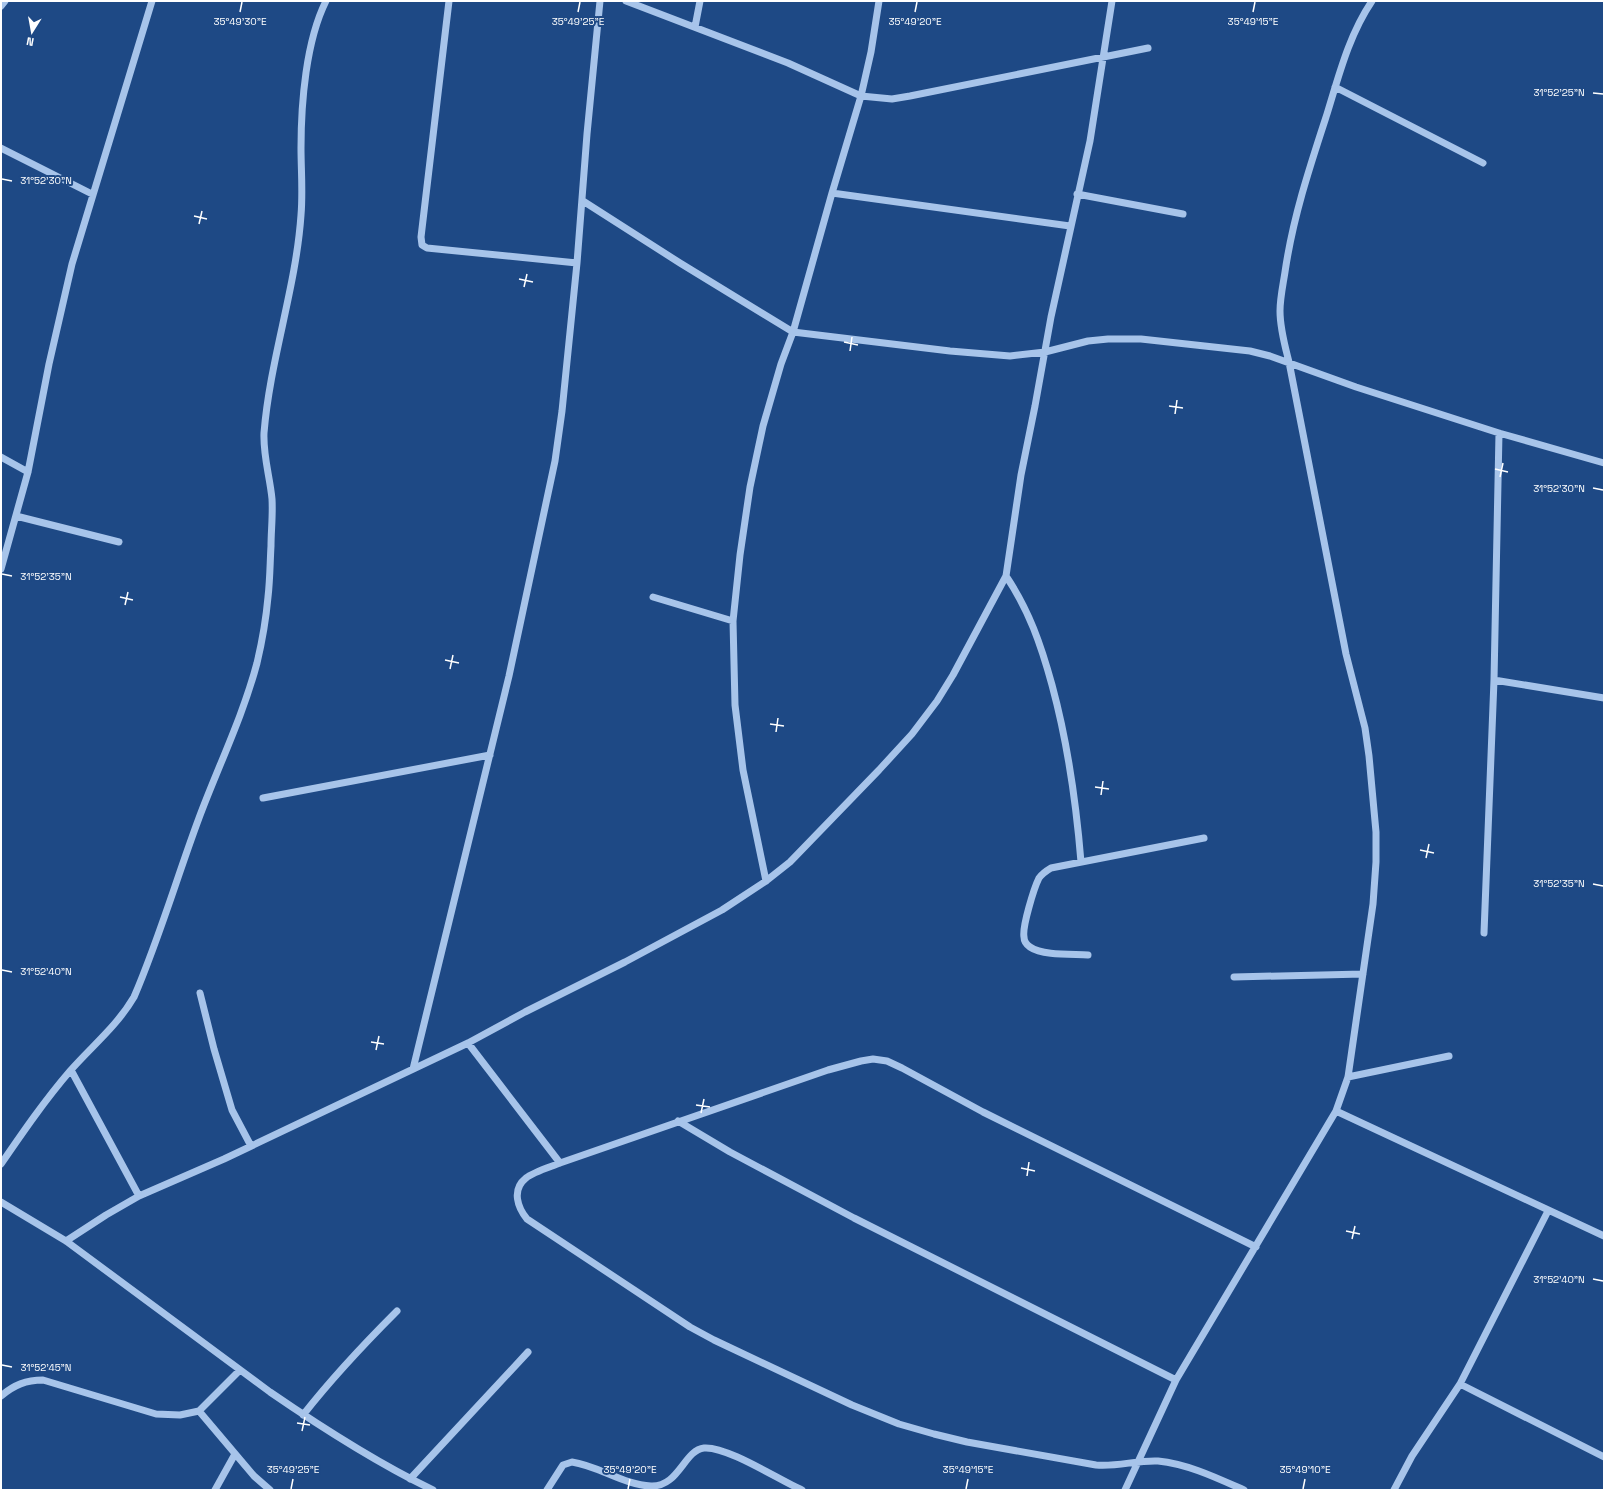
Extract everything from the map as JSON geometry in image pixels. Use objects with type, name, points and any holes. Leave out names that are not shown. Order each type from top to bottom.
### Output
[{"type":"street","points":[[1,6],[5,1]]},
{"type":"street","points":[[1,570],[28,472],[59,316],[72,264],[92,194],[152,1]]},
{"type":"street","points":[[1,1164],[38,1111],[71,1070],[118,1022],[134,997],[200,816],[247,695],[257,663],[268,597],[272,499],[264,451],[264,434],[278,342],[294,271],[300,235],[302,203],[301,148],[303,100],[316,24],[326,1]]},
{"type":"street","points":[[449,1],[421,237],[422,245],[427,248],[577,263]]},
{"type":"street","points":[[413,1069],[510,676],[555,460],[562,412],[577,263],[587,134],[600,1]]},
{"type":"street","points":[[626,1],[788,63],[862,96],[892,99],[1148,48]]},
{"type":"street","points":[[695,27],[700,1]]},
{"type":"street","points":[[766,881],[743,770],[735,705],[733,621],[740,555],[755,460],[773,392],[793,332],[832,193],[862,96],[879,1]]},
{"type":"street","points":[[66,1241],[106,1214],[139,1196],[251,1146],[468,1043],[525,1012],[693,927],[722,910],[766,881],[790,862],[912,734],[937,701],[953,675],[1006,576],[1021,475],[1044,352],[1070,226],[1090,141],[1112,1]]},
{"type":"street","points":[[1125,1490],[1176,1380],[1256,1248],[1336,1111],[1348,1077],[1373,904],[1376,862],[1376,832],[1365,728],[1346,654],[1289,362],[1282,335],[1280,310],[1288,248],[1310,163],[1354,34],[1365,11],[1372,1]]},
{"type":"street","points":[[1335,87],[1483,163]]},
{"type":"street","points":[[1,148],[92,194]]},
{"type":"street","points":[[832,193],[1070,226]]},
{"type":"street","points":[[1077,194],[1183,214]]},
{"type":"street","points":[[583,201],[793,332],[989,355],[1024,355],[1088,342],[1124,338],[1231,348],[1270,356],[1356,387],[1499,433],[1604,463]]},
{"type":"street","points":[[1484,933],[1494,680],[1499,433]]},
{"type":"street","points":[[1,457],[28,472]]},
{"type":"street","points":[[16,516],[119,542]]},
{"type":"street","points":[[1006,576],[1019,595],[1033,627],[1045,661],[1062,721],[1073,781],[1081,862]]},
{"type":"street","points":[[653,597],[733,621]]},
{"type":"street","points":[[1494,680],[1604,698]]},
{"type":"street","points":[[263,798],[490,756]]},
{"type":"street","points":[[1088,955],[1037,951],[1029,947],[1024,941],[1025,922],[1039,878],[1043,873],[1051,868],[1204,838]]},
{"type":"street","points":[[1234,977],[1363,974]]},
{"type":"street","points":[[200,993],[214,1049],[232,1110],[251,1146]]},
{"type":"street","points":[[468,1043],[560,1163]]},
{"type":"street","points":[[1348,1077],[1449,1056]]},
{"type":"street","points":[[1244,1490],[1186,1467],[1158,1462],[1138,1461],[1114,1465],[1096,1464],[967,1442],[916,1429],[877,1416],[714,1340],[663,1310],[527,1219],[520,1210],[517,1202],[521,1183],[526,1177],[560,1163],[845,1064],[873,1059],[886,1061],[902,1068],[990,1115],[1256,1248]]},
{"type":"street","points":[[71,1070],[139,1196]]},
{"type":"street","points":[[1336,1111],[1604,1236]]},
{"type":"street","points":[[678,1121],[730,1152],[848,1214],[1176,1380]]},
{"type":"street","points":[[1,1202],[66,1241],[303,1415],[410,1479],[433,1490]]},
{"type":"street","points":[[1394,1490],[1412,1456],[1460,1384],[1548,1211]]},
{"type":"street","points":[[303,1415],[323,1389],[397,1311]]},
{"type":"street","points":[[410,1479],[528,1352]]},
{"type":"street","points":[[1,1396],[15,1385],[24,1382],[44,1380],[156,1414],[180,1415],[199,1411],[240,1370]]},
{"type":"street","points":[[1460,1384],[1604,1457]]},
{"type":"street","points":[[199,1411],[254,1476],[270,1490]]},
{"type":"street","points":[[547,1490],[563,1465],[572,1462],[579,1463],[640,1484],[659,1486],[672,1478],[693,1454],[698,1450],[705,1448],[727,1454],[741,1460],[802,1490]]},
{"type":"street","points":[[215,1490],[236,1454]]}]
